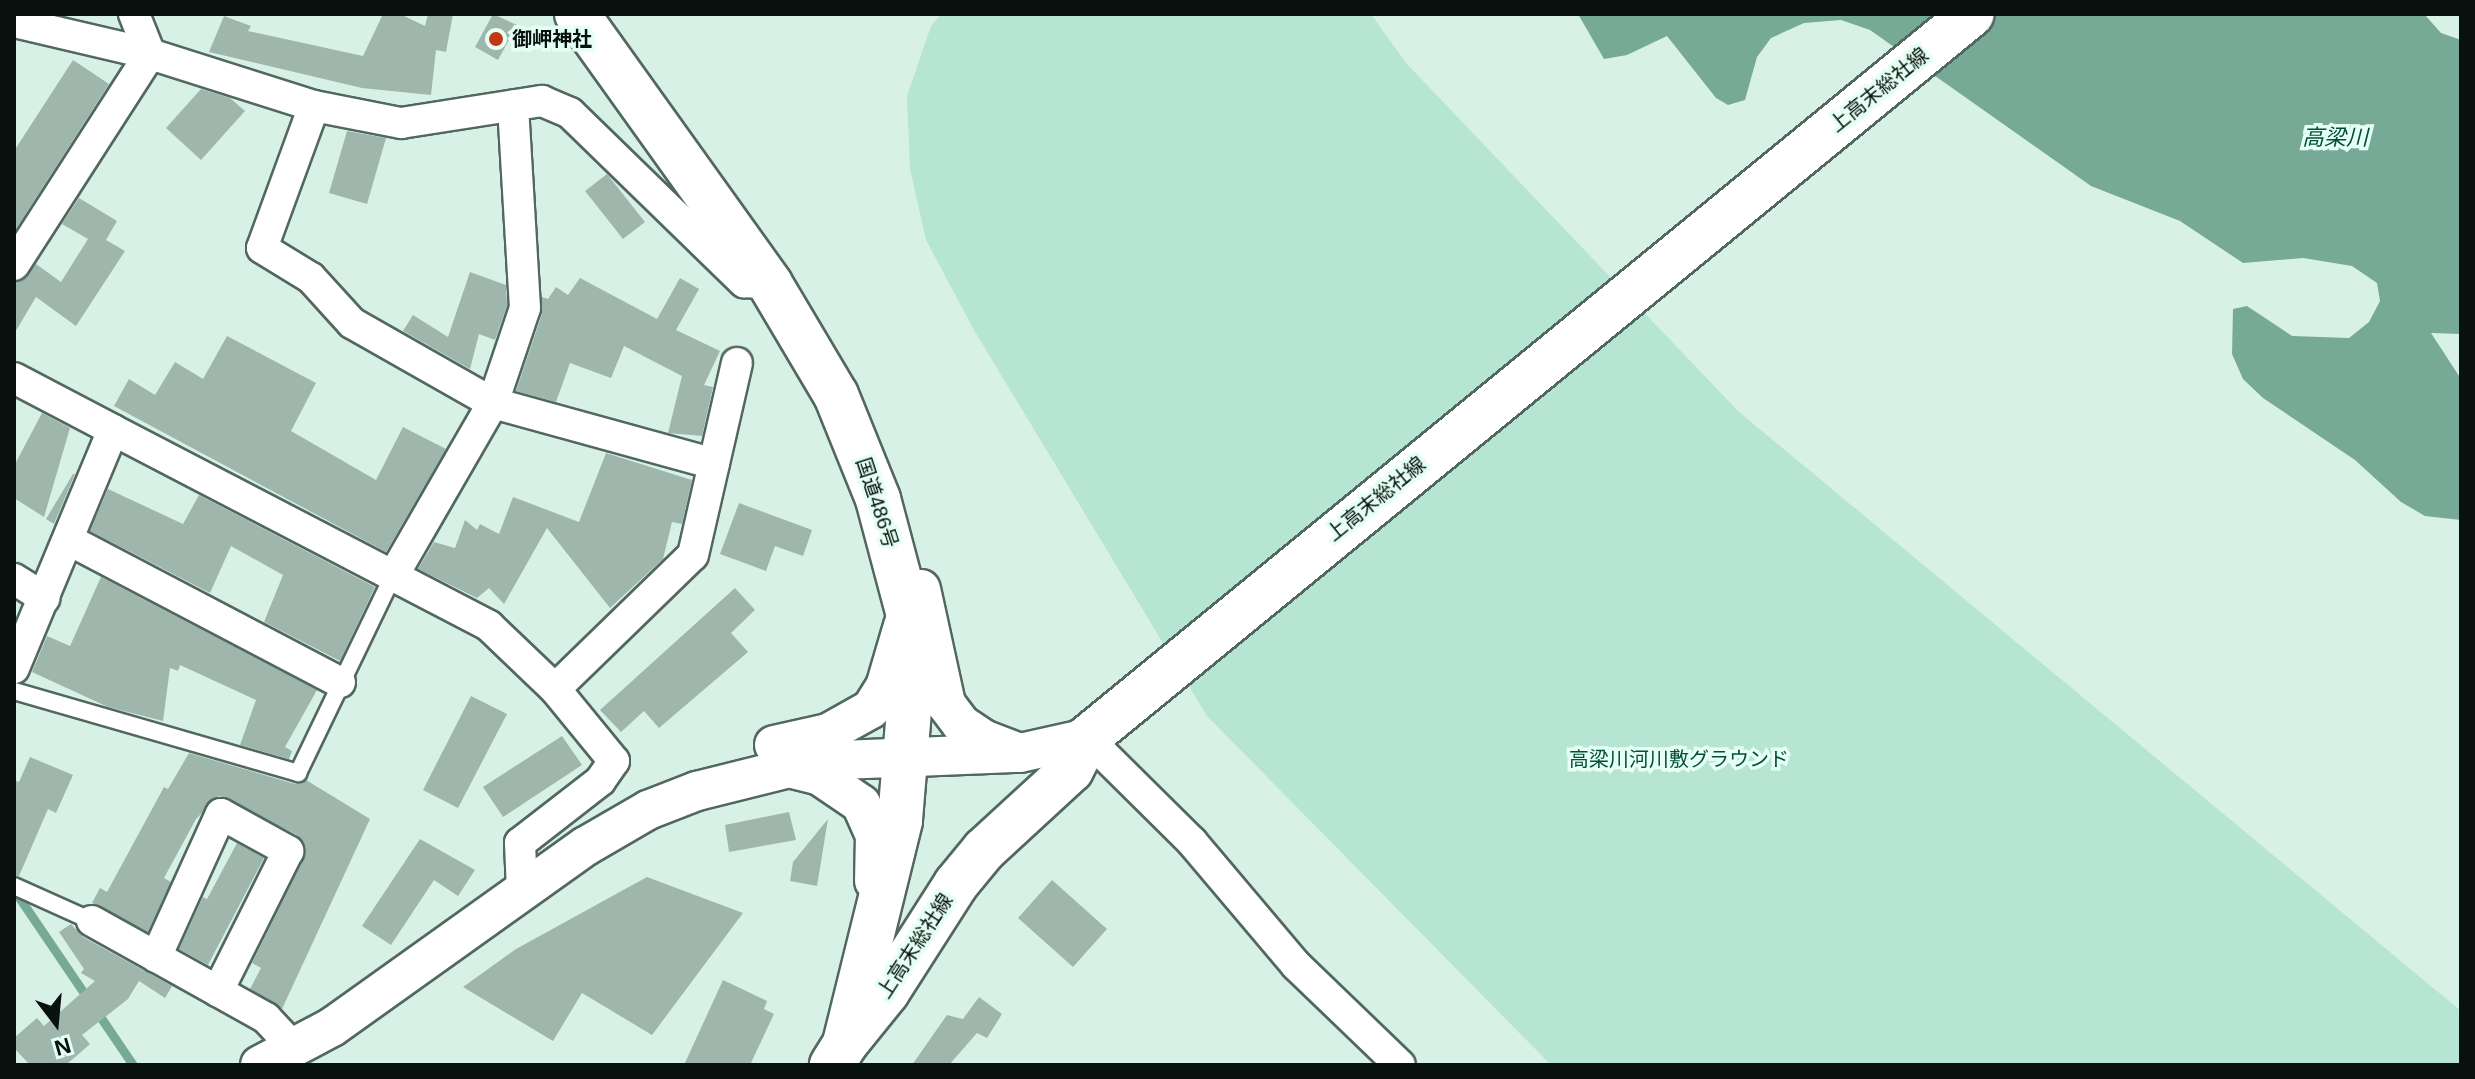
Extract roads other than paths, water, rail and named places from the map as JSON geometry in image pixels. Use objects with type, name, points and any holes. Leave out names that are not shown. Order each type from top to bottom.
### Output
[{"type":"main road","name":"国道486号","points":[[577,14],[770,284],[842,407],[891,543],[908,612],[908,756],[876,927],[839,1054]]},
{"type":"main road","name":"上高末総社線","points":[[839,1054],[887,992],[956,884],[994,840],[1071,770],[1087,738],[1143,689],[1972,14]]},
{"type":"street","points":[[134,14],[150,54]]},
{"type":"street","points":[[14,22],[150,54],[314,106],[401,123],[542,101],[570,113],[744,282],[770,284]]},
{"type":"street","points":[[14,265],[150,54]]},
{"type":"street","points":[[393,576],[493,403],[525,308],[513,105]]},
{"type":"street","points":[[314,106],[262,248],[311,278],[352,323],[493,403],[714,464]]},
{"type":"street","points":[[555,689],[693,555],[737,363]]},
{"type":"street","points":[[14,378],[489,626],[555,689],[614,761],[600,781],[520,843],[522,890]]},
{"type":"street","points":[[16,684],[45,598],[113,430]]},
{"type":"street","points":[[69,540],[340,682]]},
{"type":"street","points":[[891,543],[919,575],[946,704],[961,724],[983,739],[1020,753]]},
{"type":"street","points":[[14,579],[45,598]]},
{"type":"street","points":[[697,791],[716,765],[740,752],[828,733],[871,709],[885,687],[908,612]]},
{"type":"street","points":[[260,1065],[332,1027],[522,890],[638,816],[697,791],[784,767],[908,756],[1020,753],[1087,738],[1192,842],[1296,965],[1400,1065]]},
{"type":"street","points":[[784,767],[820,776],[844,790],[871,820],[878,853],[873,897],[876,927]]},
{"type":"street","points":[[156,957],[221,814],[288,851],[218,991]]},
{"type":"street","points":[[92,921],[266,1018],[293,1047]]},
{"type":"lane","points":[[16,684],[298,773],[393,576]]},
{"type":"lane","points":[[16,886],[92,921]]},
{"type":"water","name":"高梁川","points":[[1578,14],[2424,14],[2441,33],[2461,40],[2461,334],[2431,333],[2461,379],[2461,520],[2425,516],[2401,502],[2355,460],[2263,398],[2243,379],[2232,354],[2233,309],[2247,306],[2292,336],[2349,338],[2369,322],[2380,301],[2377,283],[2352,266],[2303,258],[2243,263],[2180,221],[2091,186],[1870,30],[1841,20],[1804,23],[1771,38],[1757,57],[1745,100],[1728,105],[1716,98],[1667,36],[1627,55],[1604,59]]},
{"type":"waterway","points":[[14,890],[88,999]]},
{"type":"waterway","points":[[97,1012],[133,1065]]},
{"type":"place","name":"御岬神社","points":[[496,39]]},
{"type":"park label","name":"高梁川河川敷グラウンド","points":[[1679,759]]}]
